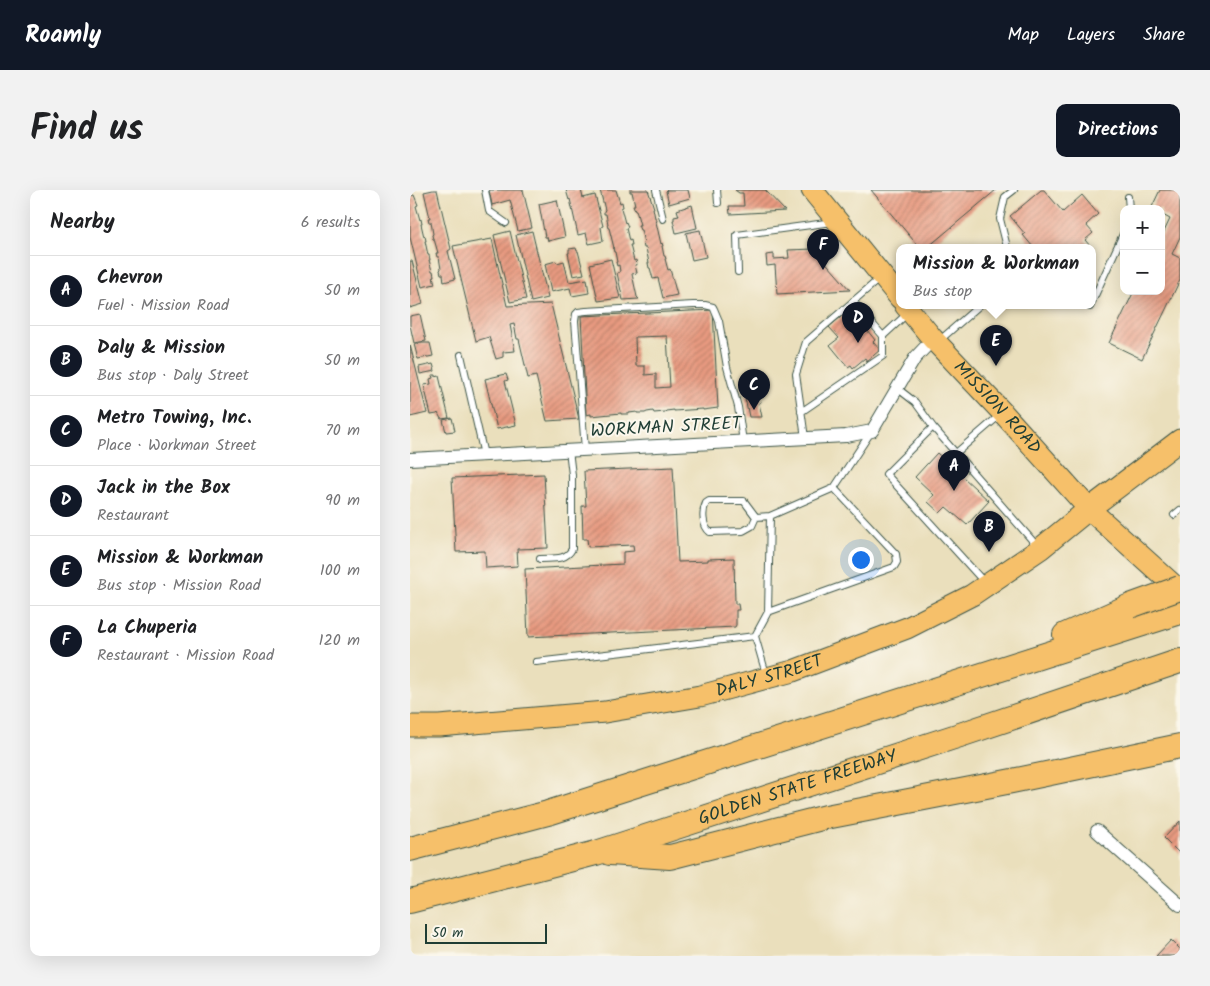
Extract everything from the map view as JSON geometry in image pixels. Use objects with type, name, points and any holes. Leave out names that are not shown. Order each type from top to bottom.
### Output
[{"type":"highway","points":[[955,684],[1130,606],[1180,590]]},
{"type":"highway","points":[[410,849],[548,813],[1180,612]]},
{"type":"highway","name":"GOLDEN STATE FREEWAY","points":[[410,901],[596,853],[1180,661]]},
{"type":"highway","points":[[1129,678],[1180,675]]},
{"type":"highway","points":[[596,853],[670,857],[826,817],[1180,746]]},
{"type":"main road","name":"MISSION ROAD","points":[[812,190],[896,294]]},
{"type":"main road","name":"MISSION ROAD","points":[[908,309],[935,341],[1089,509],[1180,590]]},
{"type":"main road","name":"DALY STREET","points":[[410,726],[439,726],[605,712],[700,696],[793,670],[907,628],[972,595],[1040,549],[1180,440]]},
{"type":"street","points":[[872,430],[915,358],[935,341]]},
{"type":"street","name":"WORKMAN STREET","points":[[410,459],[846,436],[872,430]]},
{"type":"street","points":[[1097,831],[1180,906]]},
{"type":"lane","points":[[485,190],[489,211],[506,223]]},
{"type":"lane","points":[[656,190],[663,219]]},
{"type":"lane","points":[[717,190],[718,204]]},
{"type":"lane","points":[[1006,244],[1000,219],[1005,197],[1014,190]]},
{"type":"lane","points":[[1128,197],[1129,205]]},
{"type":"lane","points":[[738,272],[737,234],[837,222]]},
{"type":"lane","points":[[1096,295],[1120,241]]},
{"type":"lane","points":[[805,438],[796,374],[806,342],[882,276]]},
{"type":"lane","points":[[853,301],[883,336]]},
{"type":"lane","points":[[584,450],[576,314],[586,311],[693,305],[713,307],[719,321],[727,367],[738,407],[743,442]]},
{"type":"lane","points":[[801,412],[883,356],[883,336],[902,309]]},
{"type":"lane","points":[[935,341],[975,309]]},
{"type":"lane","points":[[461,355],[484,455]]},
{"type":"lane","points":[[897,388],[915,402],[932,427],[1040,549]]},
{"type":"lane","points":[[956,453],[1003,413]]},
{"type":"lane","points":[[932,427],[886,474],[987,585]]},
{"type":"lane","points":[[756,517],[770,516],[834,488],[872,430]]},
{"type":"lane","points":[[540,559],[565,557],[570,554],[572,549],[572,475],[569,450]]},
{"type":"lane","points":[[768,612],[894,567],[897,562],[896,554],[834,488]]},
{"type":"lane","points":[[709,501],[744,502],[756,517],[752,526],[743,531],[710,532],[704,526],[704,507],[709,501]]},
{"type":"lane","points":[[1174,515],[1180,510]]},
{"type":"lane","points":[[767,678],[755,636],[768,612],[770,516]]},
{"type":"lane","points":[[536,662],[755,636]]},
{"type":"building","points":[[437,190],[451,249],[448,251],[455,279],[444,282],[432,235],[431,222],[429,222],[428,218],[430,218],[424,192]]},
{"type":"building","points":[[489,190],[523,190],[532,228],[518,231],[510,200],[492,205]]},
{"type":"building","points":[[566,190],[581,190],[583,198],[595,195],[603,226],[601,227],[603,241],[589,244],[586,233],[578,235],[570,199]]},
{"type":"building","points":[[600,190],[616,190],[620,203],[622,202],[623,207],[621,208],[628,227],[626,228],[629,241],[631,240],[632,245],[630,245],[634,261],[636,260],[637,265],[635,265],[637,273],[632,274],[639,299],[623,300],[617,273],[620,272],[619,265],[617,266]]},
{"type":"building","points":[[630,190],[648,190],[654,208],[664,256],[668,270],[670,269],[677,295],[663,298],[658,278],[653,279]]},
{"type":"building","points":[[667,190],[688,190],[690,198],[669,204]]},
{"type":"building","points":[[735,190],[765,190],[785,211],[730,214],[729,206],[744,206],[743,193]]},
{"type":"building","points":[[871,190],[996,190],[932,244],[916,244]]},
{"type":"building","points":[[1041,190],[1044,190],[1063,212],[1082,195],[1098,214],[1086,225],[1093,233],[1085,240],[1088,244],[1030,244],[1010,216]]},
{"type":"building","points":[[1160,190],[1180,190],[1180,237],[1172,254],[1180,258],[1180,280],[1142,359],[1109,343],[1132,295],[1165,295],[1165,230],[1170,219],[1165,216],[1165,205],[1153,205]]},
{"type":"building","points":[[414,195],[418,205],[416,206],[421,219],[435,284],[422,287],[410,237],[410,196]]},
{"type":"building","points":[[557,200],[565,237],[548,241],[547,237],[545,237],[539,204]]},
{"type":"building","points":[[692,205],[697,228],[676,233],[673,220],[674,217],[679,216],[677,210]]},
{"type":"building","points":[[700,230],[706,257],[692,260],[686,233]]},
{"type":"building","points":[[510,231],[526,299],[510,302],[494,235]]},
{"type":"building","points":[[532,231],[548,298],[531,302],[516,235]]},
{"type":"building","points":[[492,239],[507,306],[551,304],[579,419],[547,421],[536,376],[528,378],[514,324],[510,325],[515,351],[503,352],[503,357],[496,359],[489,337],[476,341],[453,246]]},
{"type":"building","points":[[576,248],[584,274],[573,276],[568,253],[569,249]]},
{"type":"building","points":[[814,249],[850,290],[777,294],[775,265],[767,266],[766,255],[774,254],[774,259],[789,258],[788,250]]},
{"type":"building","points":[[611,259],[620,298],[598,301],[590,264]]},
{"type":"building","points":[[410,261],[412,261],[423,304],[410,308]]},
{"type":"building","points":[[556,261],[557,263],[564,261],[569,282],[587,279],[589,293],[572,296],[570,288],[551,292],[545,264]]},
{"type":"building","points":[[713,310],[718,408],[654,413],[653,411],[629,414],[586,415],[581,316]],"holes":[[[667,336],[670,387],[656,388],[656,374],[645,375],[645,366],[636,366],[635,337]]]},
{"type":"building","points":[[848,311],[865,332],[867,330],[875,340],[873,342],[880,350],[867,361],[865,358],[853,368],[851,365],[848,367],[830,345],[839,338],[829,327]]},
{"type":"building","points":[[420,314],[426,341],[414,343],[410,316]]},
{"type":"building","points":[[430,343],[433,356],[418,359],[414,344]]},
{"type":"building","points":[[410,345],[427,413],[410,417]]},
{"type":"building","points":[[433,364],[435,371],[420,374],[419,367]]},
{"type":"building","points":[[506,374],[508,380],[505,381],[516,425],[497,429],[485,379]]},
{"type":"building","points":[[432,375],[439,376],[449,418],[441,419],[438,413],[431,415],[424,385],[431,384],[430,379],[433,378]]},
{"type":"building","points":[[759,394],[762,417],[749,417],[745,397]]},
{"type":"building","points":[[452,418],[455,431],[446,432],[443,420]]},
{"type":"building","points":[[937,453],[989,501],[967,525],[946,507],[940,513],[928,502],[934,495],[915,477]]},
{"type":"building","points":[[673,467],[678,562],[734,558],[735,604],[738,604],[739,610],[736,610],[735,627],[528,637],[525,569],[623,564],[623,552],[634,551],[633,545],[588,547],[587,539],[583,539],[582,506],[586,506],[584,471]]},
{"type":"building","points":[[544,474],[548,548],[517,549],[518,566],[486,568],[485,551],[456,552],[452,478]]},
{"type":"building","points":[[1180,821],[1180,854],[1164,838]]},
{"type":"building","points":[[1171,940],[1180,949],[1180,956],[1156,956]]},
{"type":"place","name":"La Chuperia","points":[[823,270]]},
{"type":"place","name":"Jack in the Box","points":[[858,343]]},
{"type":"place","name":"Mission & Workman","points":[[996,366]]},
{"type":"place","name":"Metro Towing, Inc.","points":[[754,410]]},
{"type":"place","name":"Chevron","points":[[954,491]]},
{"type":"place","name":"Daly & Mission","points":[[989,552]]}]
